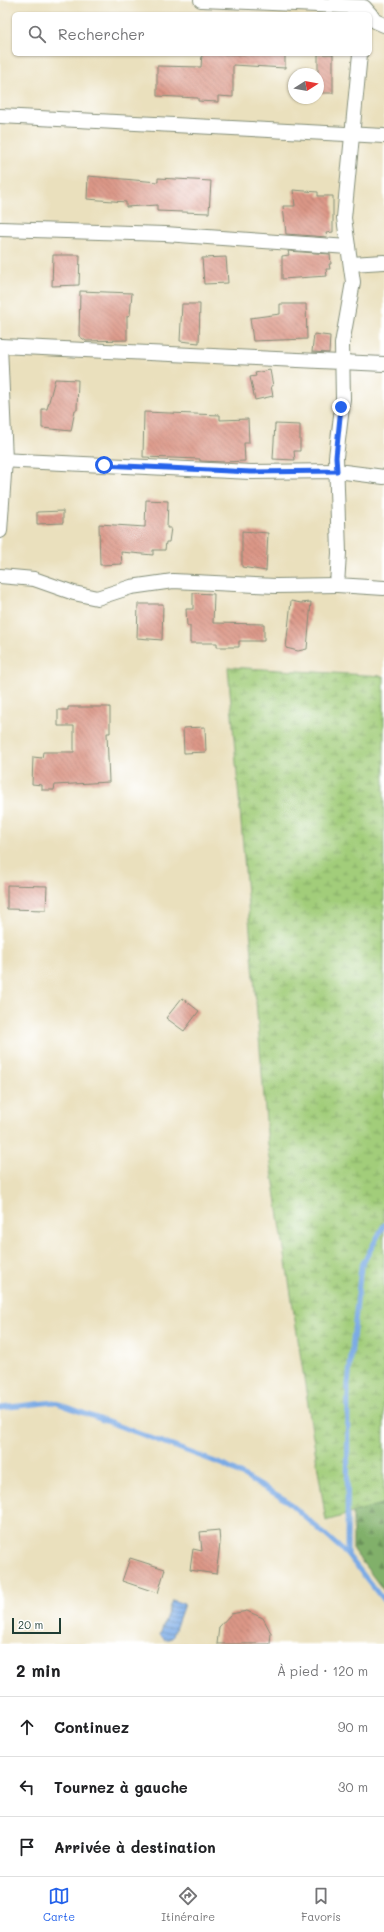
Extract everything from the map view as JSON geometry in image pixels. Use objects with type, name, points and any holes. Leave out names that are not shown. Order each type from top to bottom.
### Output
[{"type":"street","points":[[200,0],[366,10]]},
{"type":"street","points":[[372,17],[375,21],[384,25]]},
{"type":"street","points":[[337,585],[340,553],[336,457],[343,399],[342,344],[352,295],[353,282],[344,218],[354,135],[360,56]]},
{"type":"street","points":[[0,116],[384,136]]},
{"type":"street","points":[[0,229],[165,234],[348,247]]},
{"type":"street","points":[[351,264],[384,262]]},
{"type":"street","points":[[0,531],[3,460],[0,346],[384,364]]},
{"type":"street","points":[[3,460],[251,472],[337,471],[384,477]]},
{"type":"street","points":[[0,576],[34,579],[74,593],[97,598],[130,588],[173,581],[276,586],[337,585],[384,588]]},
{"type":"green space","points":[[228,667],[384,676],[384,1503],[326,1521],[268,1145]]},
{"type":"green space","points":[[384,1503],[384,1591],[353,1550],[353,1512]]},
{"type":"water","points":[[172,1600],[184,1604],[172,1638],[165,1640],[160,1635]]},
{"type":"building","points":[[202,56],[285,56],[285,68],[233,65],[233,97],[218,96],[218,102],[198,101],[198,98],[157,96],[157,66],[201,67]]},
{"type":"building","points":[[318,56],[333,56],[333,93],[324,93],[324,68],[318,68]]},
{"type":"building","points":[[88,176],[158,182],[158,178],[211,181],[209,213],[157,211],[157,205],[126,207],[126,202],[87,199]]},
{"type":"building","points":[[293,190],[318,192],[318,196],[333,196],[333,232],[326,233],[327,237],[286,234],[283,206],[295,206]]},
{"type":"building","points":[[288,251],[330,254],[331,264],[329,264],[330,269],[326,269],[327,276],[282,279],[282,256],[289,255]]},
{"type":"building","points":[[53,255],[80,255],[79,285],[52,286]]},
{"type":"building","points":[[226,257],[228,283],[204,284],[202,258]]},
{"type":"building","points":[[80,291],[132,293],[130,315],[127,316],[127,340],[86,341],[79,336]]},
{"type":"building","points":[[182,304],[200,304],[199,343],[180,341]]},
{"type":"building","points":[[280,304],[306,304],[307,339],[253,341],[250,318],[280,314]]},
{"type":"building","points":[[314,334],[330,336],[329,353],[312,352]]},
{"type":"building","points":[[270,370],[273,396],[255,400],[250,377],[256,376],[255,373]]},
{"type":"building","points":[[55,379],[78,380],[77,410],[75,410],[71,431],[42,428],[42,409],[47,409]]},
{"type":"building","points":[[144,412],[220,415],[220,420],[248,419],[249,443],[244,443],[245,461],[224,462],[200,461],[200,459],[143,457]]},
{"type":"building","points":[[275,424],[300,425],[300,451],[294,451],[295,460],[273,459]]},
{"type":"building","points":[[146,500],[168,501],[167,528],[171,528],[169,542],[166,542],[165,550],[153,550],[153,555],[121,552],[122,564],[100,565],[99,524],[145,527]]},
{"type":"building","points":[[63,511],[63,523],[37,524],[37,512]]},
{"type":"building","points":[[242,531],[268,533],[266,571],[242,567]]},
{"type":"building","points":[[193,593],[214,594],[213,623],[264,624],[264,641],[239,641],[239,647],[217,647],[217,643],[190,643],[190,626],[187,626],[186,609],[193,609]]},
{"type":"building","points":[[291,601],[301,603],[311,602],[307,649],[298,651],[286,648]]},
{"type":"building","points":[[138,604],[163,604],[162,640],[137,638]]},
{"type":"building","points":[[68,707],[110,707],[110,733],[107,733],[109,782],[55,785],[54,790],[42,790],[42,785],[32,784],[33,757],[42,758],[43,752],[74,752],[74,726],[58,726],[58,710],[68,710]]},
{"type":"building","points":[[205,727],[206,752],[184,753],[183,728]]},
{"type":"building","points":[[7,885],[47,886],[46,910],[7,909]]},
{"type":"building","points":[[182,998],[199,1011],[184,1031],[166,1018]]},
{"type":"building","points":[[219,1530],[220,1544],[216,1574],[190,1570],[193,1549],[202,1551],[200,1532]]},
{"type":"building","points":[[130,1558],[165,1569],[158,1593],[122,1581]]},
{"type":"building","points":[[247,1611],[263,1618],[271,1633],[270,1644],[217,1644],[219,1627],[231,1614]]},
{"type":"waterway","points":[[0,1408],[54,1402],[224,1465],[286,1500],[347,1554],[348,1384],[361,1267],[384,1225]]},
{"type":"waterway","points":[[347,1554],[384,1601]]},
{"type":"route","points":[[104,465],[251,472],[337,471],[336,457],[341,407]]}]
